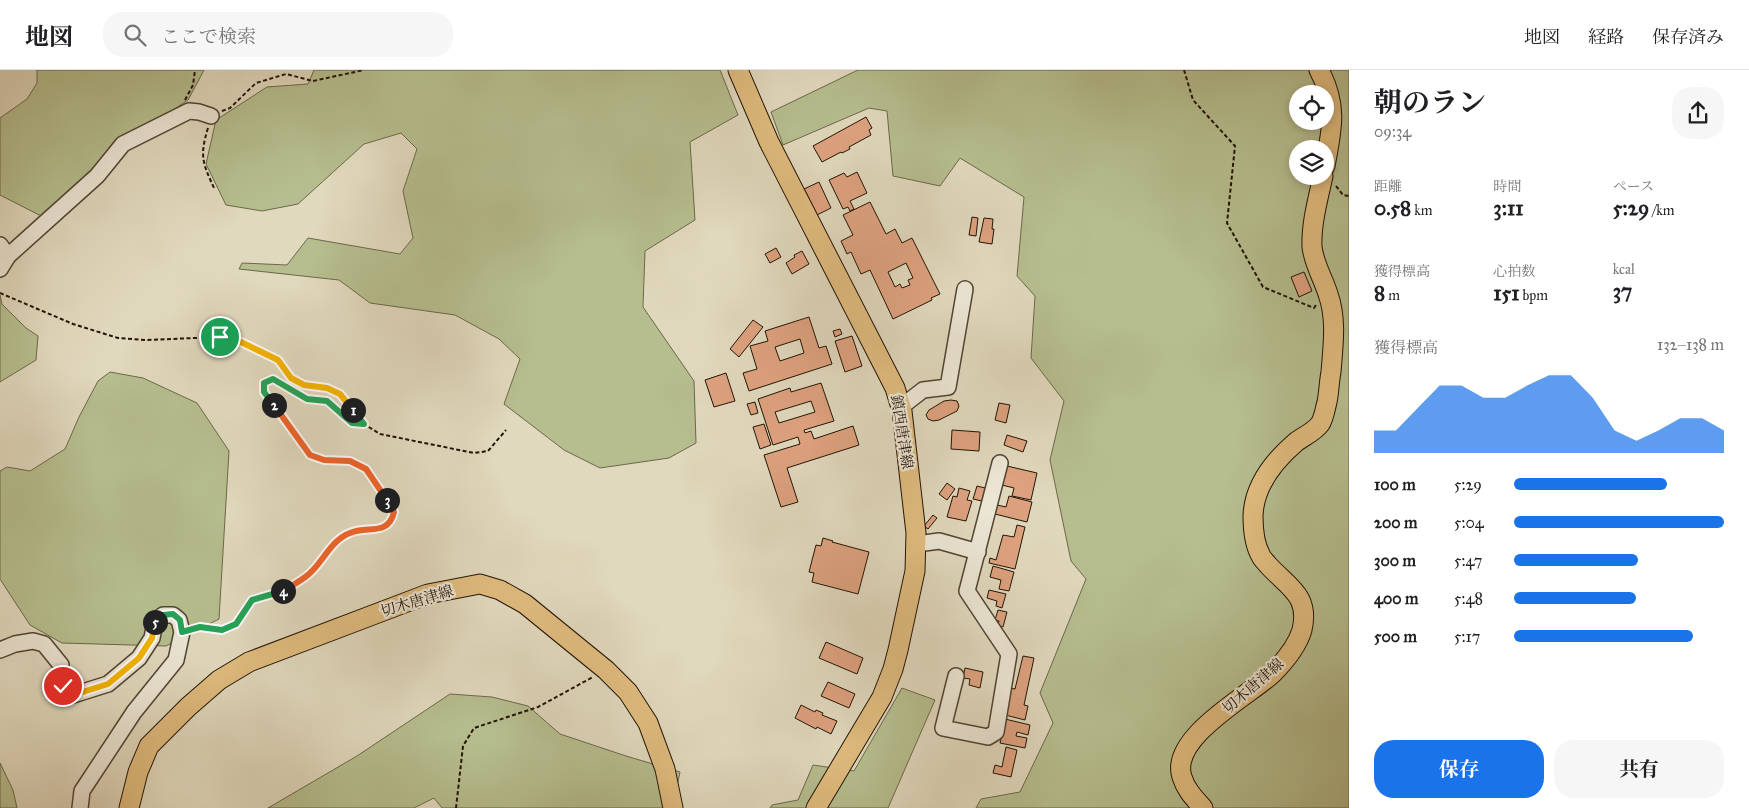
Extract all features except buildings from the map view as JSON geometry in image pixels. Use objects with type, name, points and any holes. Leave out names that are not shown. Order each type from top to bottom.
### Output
[{"type":"main road","name":"鎮西唐津線","points":[[738,70],[769,142],[895,388],[901,407],[917,544],[915,571],[893,669],[882,697],[816,808]]},
{"type":"main road","points":[[1320,70],[1328,89],[1333,110],[1330,140]]},
{"type":"main road","name":"切木唐津線","points":[[1203,808],[1189,792],[1181,776],[1181,763],[1186,749],[1202,730],[1271,674],[1288,656],[1301,633],[1304,616],[1301,600],[1291,586],[1276,574],[1261,556],[1254,533],[1254,513],[1260,487],[1275,463],[1296,442],[1314,430],[1320,423],[1328,399],[1334,345],[1334,316],[1312,248],[1313,226],[1321,185]]},
{"type":"main road","name":"切木唐津線","points":[[129,808],[138,772],[149,746],[188,706],[219,680],[249,662],[428,594],[480,584],[500,590],[525,604],[606,670],[628,692],[648,723],[665,769],[673,808]]},
{"type":"street","points":[[0,269],[4,250],[96,176],[123,144],[189,111],[211,116]]},
{"type":"street","points":[[901,407],[923,390],[948,387],[965,288]]},
{"type":"street","points":[[956,676],[943,728],[988,737],[996,732],[1009,654],[968,591],[1000,463]]},
{"type":"street","points":[[917,544],[939,541],[978,552]]},
{"type":"street","points":[[0,650],[15,644],[33,641],[44,644],[60,665],[63,686],[68,694],[73,695],[108,684],[139,658],[152,638],[155,622],[163,615],[173,614],[180,620],[182,632],[176,660],[134,712],[82,791],[80,808]]},
{"type":"path","points":[[215,190],[205,168],[202,148],[211,116],[230,108],[256,83],[286,74],[313,82],[364,70]]},
{"type":"path","points":[[1184,70],[1193,100],[1235,146],[1227,223],[1263,287],[1314,308],[1328,293]]},
{"type":"path","points":[[0,293],[73,324],[118,338],[145,340],[220,337],[241,342],[278,360],[291,378],[298,382],[304,385],[327,388],[340,394],[364,424],[380,434],[474,453],[488,451],[506,430]]},
{"type":"path","points":[[182,632],[200,627],[222,630],[236,624],[252,600],[282,592],[309,574],[335,544],[350,533],[383,528],[392,521],[394,512],[366,469],[350,461],[324,460],[310,455],[264,392],[264,383],[273,379],[307,399],[327,401],[352,423],[364,424]]},
{"type":"path","points":[[456,808],[462,746],[474,728],[538,707],[606,670]]},
{"type":"green space","points":[[37,70],[204,70],[188,100],[119,146],[49,220],[0,195],[0,118],[27,99],[37,83]]},
{"type":"green space","points":[[314,70],[720,70],[738,115],[690,142],[695,220],[645,251],[643,307],[694,381],[696,443],[669,458],[600,468],[564,450],[504,404],[520,359],[499,339],[455,315],[370,303],[339,280],[239,269],[242,263],[287,265],[308,238],[400,254],[413,238],[403,191],[417,149],[401,133],[364,144],[298,204],[262,211],[226,205],[206,164],[216,120],[267,87],[308,84]]},
{"type":"green space","points":[[858,70],[1349,70],[1349,808],[976,808],[981,799],[1020,792],[1053,723],[1040,693],[1086,579],[1071,561],[1050,460],[1064,401],[1031,358],[1035,296],[1017,276],[1024,197],[960,158],[940,186],[893,176],[887,111],[869,108],[783,145],[771,112]]},
{"type":"green space","points":[[0,295],[2,304],[26,328],[38,336],[36,360],[0,382]]},
{"type":"green space","points":[[110,372],[143,378],[197,403],[229,451],[219,619],[166,646],[62,643],[30,625],[0,579],[0,471],[7,467],[30,471],[65,449],[98,381]]},
{"type":"green space","points":[[902,688],[935,700],[888,808],[770,808],[772,805],[798,800],[813,765],[854,771]]},
{"type":"green space","points":[[450,694],[492,697],[528,706],[560,734],[680,772],[675,795],[666,808],[442,808],[434,798],[414,808],[268,808],[357,756]]},
{"type":"green space","points":[[0,763],[13,790],[17,808],[0,808]]},
{"type":"route","points":[[63,686],[68,694],[73,695],[108,684],[139,658],[152,638],[155,622],[163,615],[173,614],[180,620],[182,632],[200,627],[222,630],[236,624],[252,600],[282,592],[309,574],[335,544],[350,533],[383,528],[392,521],[394,512],[366,469],[350,461],[324,460],[310,455],[264,392],[264,383],[273,379],[307,399],[327,401],[352,423],[364,424],[340,394],[327,388],[304,385],[291,378],[278,360],[241,342],[220,337]]}]
